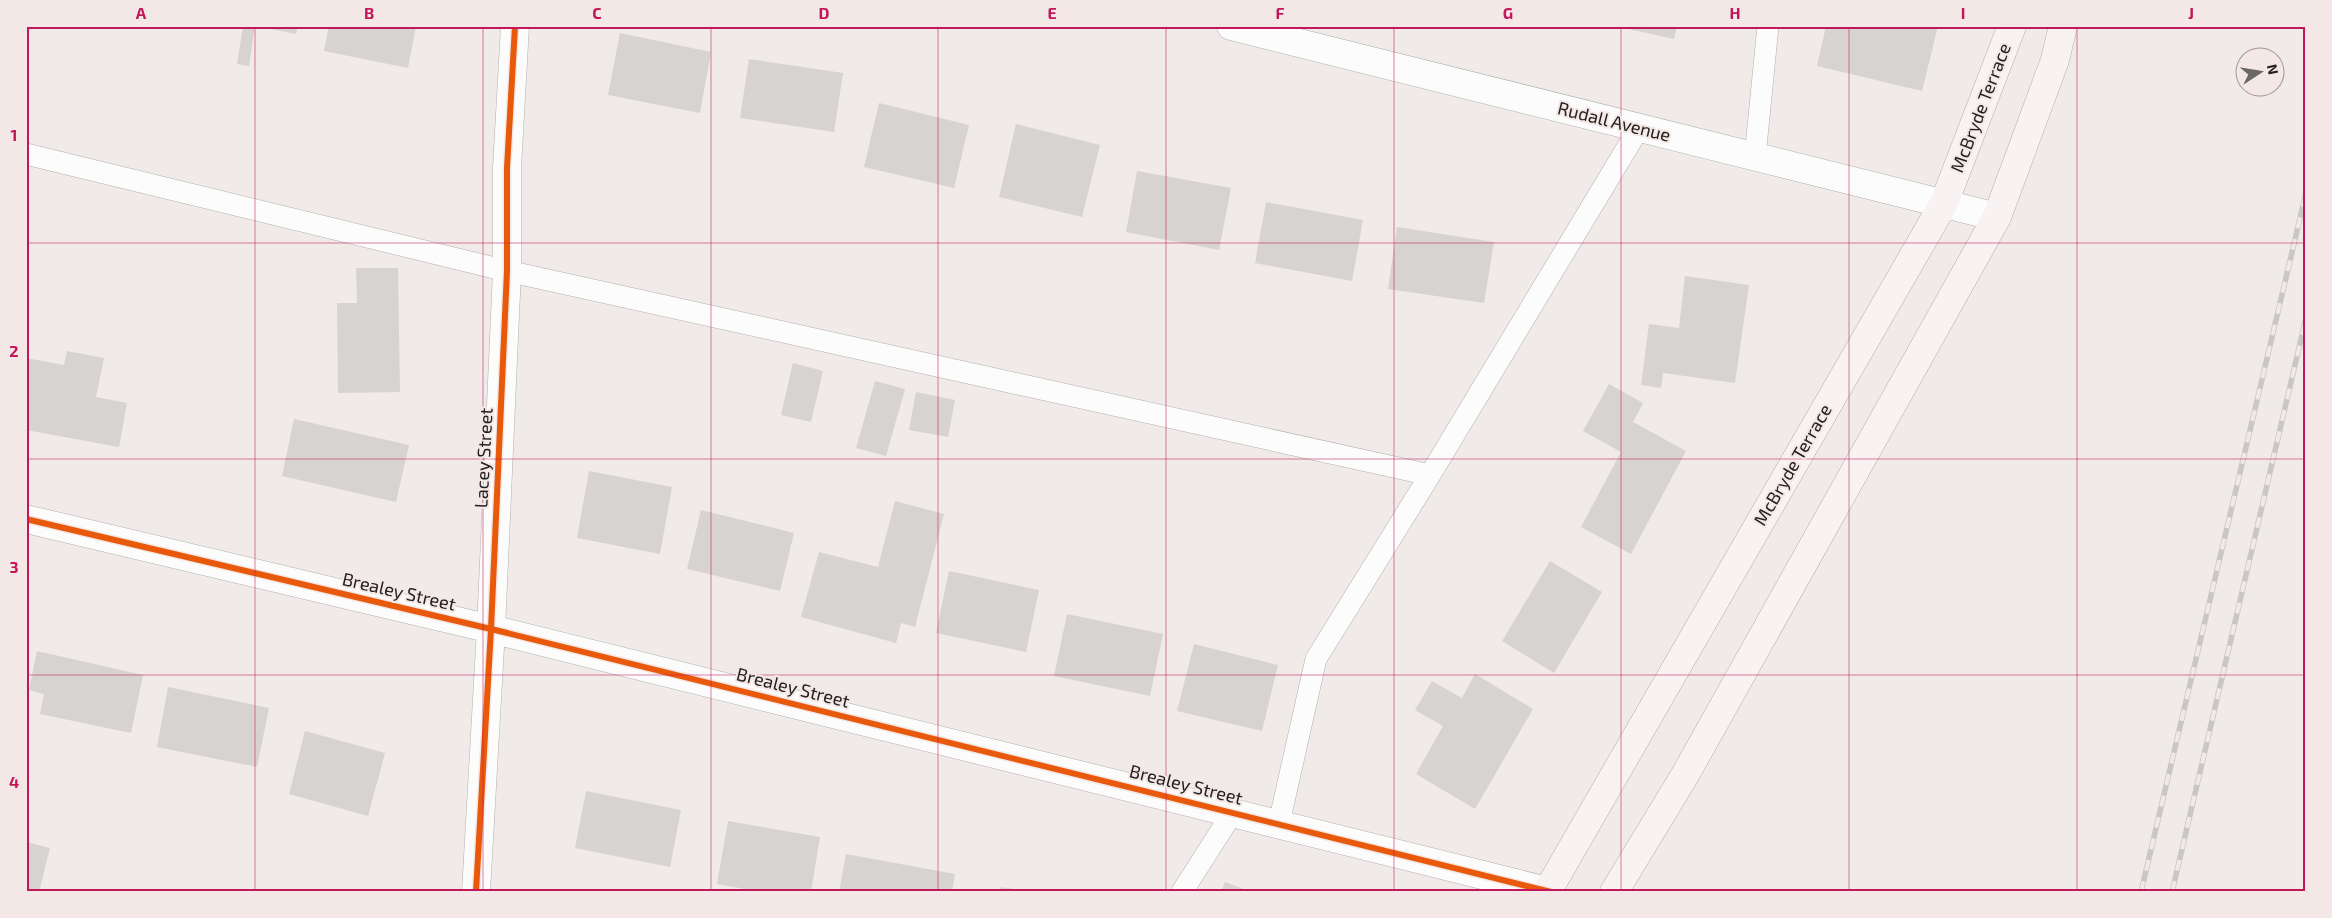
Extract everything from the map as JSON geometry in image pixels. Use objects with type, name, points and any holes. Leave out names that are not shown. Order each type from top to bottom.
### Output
[{"type":"main road","name":"McBryde Terrace","points":[[1548,891],[1944,203],[2012,26]]},
{"type":"main road","points":[[1614,892],[1685,775],[1997,217],[2055,60],[2063,26]]},
{"type":"street","name":"Lacey Street","points":[[476,892],[491,628],[507,271],[507,168],[515,26]]},
{"type":"street","name":"Rudall Avenue","points":[[1231,26],[1997,217]]},
{"type":"street","name":"Brealey Street","points":[[26,519],[491,628],[1548,891]]},
{"type":"lane","points":[[1755,157],[1768,26]]},
{"type":"lane","points":[[1279,823],[1316,659],[1430,475],[1639,128]]},
{"type":"lane","points":[[26,154],[507,271],[1430,475]]},
{"type":"lane","points":[[1182,892],[1233,812]]},
{"type":"building","points":[[243,26],[255,26],[249,66],[237,64]]},
{"type":"building","points":[[256,26],[298,26],[296,34]]},
{"type":"building","points":[[329,26],[416,26],[408,68],[324,51]]},
{"type":"building","points":[[1615,26],[1677,26],[1674,39]]},
{"type":"building","points":[[1826,26],[1938,26],[1922,91],[1817,66]]},
{"type":"building","points":[[620,33],[711,52],[700,113],[608,95]]},
{"type":"building","points":[[749,59],[843,73],[834,132],[740,118]]},
{"type":"building","points":[[879,103],[969,125],[954,188],[864,167]]},
{"type":"building","points":[[1016,124],[1100,145],[1082,217],[999,197]]},
{"type":"building","points":[[1137,171],[1231,188],[1219,250],[1126,232]]},
{"type":"building","points":[[1266,202],[1363,220],[1352,281],[1255,263]]},
{"type":"building","points":[[1397,227],[1494,242],[1484,303],[1388,289]]},
{"type":"building","points":[[356,268],[398,268],[400,392],[338,393],[337,303],[357,303]]},
{"type":"building","points":[[1685,276],[1749,285],[1735,383],[1663,373],[1661,388],[1641,385],[1649,324],[1679,328]]},
{"type":"building","points":[[67,351],[104,358],[96,397],[127,403],[119,447],[26,430],[26,358],[64,365]]},
{"type":"building","points":[[793,363],[823,371],[811,422],[781,415]]},
{"type":"building","points":[[875,381],[905,389],[886,456],[856,448]]},
{"type":"building","points":[[1609,384],[1643,403],[1633,422],[1686,451],[1631,554],[1581,527],[1621,452],[1583,431]]},
{"type":"building","points":[[916,392],[955,400],[948,437],[909,430]]},
{"type":"building","points":[[294,419],[409,445],[396,502],[282,476]]},
{"type":"building","points":[[589,471],[672,487],[660,554],[577,538]]},
{"type":"building","points":[[895,501],[944,514],[915,627],[901,623],[896,643],[801,617],[819,552],[878,567]]},
{"type":"building","points":[[701,510],[794,533],[780,591],[687,569]]},
{"type":"building","points":[[1550,561],[1602,592],[1554,673],[1502,641]]},
{"type":"building","points":[[949,571],[1039,590],[1026,652],[936,633]]},
{"type":"building","points":[[1067,614],[1163,634],[1150,696],[1054,676]]},
{"type":"building","points":[[1194,644],[1278,665],[1262,731],[1177,711]]},
{"type":"building","points":[[37,651],[143,675],[131,733],[40,714],[44,694],[29,690]]},
{"type":"building","points":[[1475,674],[1533,709],[1475,809],[1416,774],[1443,726],[1415,710],[1432,681],[1462,698]]},
{"type":"building","points":[[168,687],[269,708],[257,767],[157,747]]},
{"type":"building","points":[[305,731],[385,753],[368,816],[289,794]]},
{"type":"building","points":[[586,791],[681,810],[670,867],[575,848]]},
{"type":"building","points":[[728,821],[820,837],[811,892],[762,892],[717,884]]},
{"type":"building","points":[[26,842],[50,848],[39,892],[26,889]]},
{"type":"building","points":[[846,854],[955,874],[952,892],[839,892]]},
{"type":"building","points":[[1225,882],[1251,892],[1221,892]]},
{"type":"building","points":[[1001,887],[1029,891],[1029,892],[1000,892]]},
{"type":"railway","points":[[2141,892],[2306,193]]},
{"type":"railway","points":[[2172,892],[2306,318]]},
{"type":"cycle path","points":[[476,892],[491,629],[507,271],[507,168],[515,26]]},
{"type":"cycle path","points":[[26,519],[491,629],[1551,892]]}]
